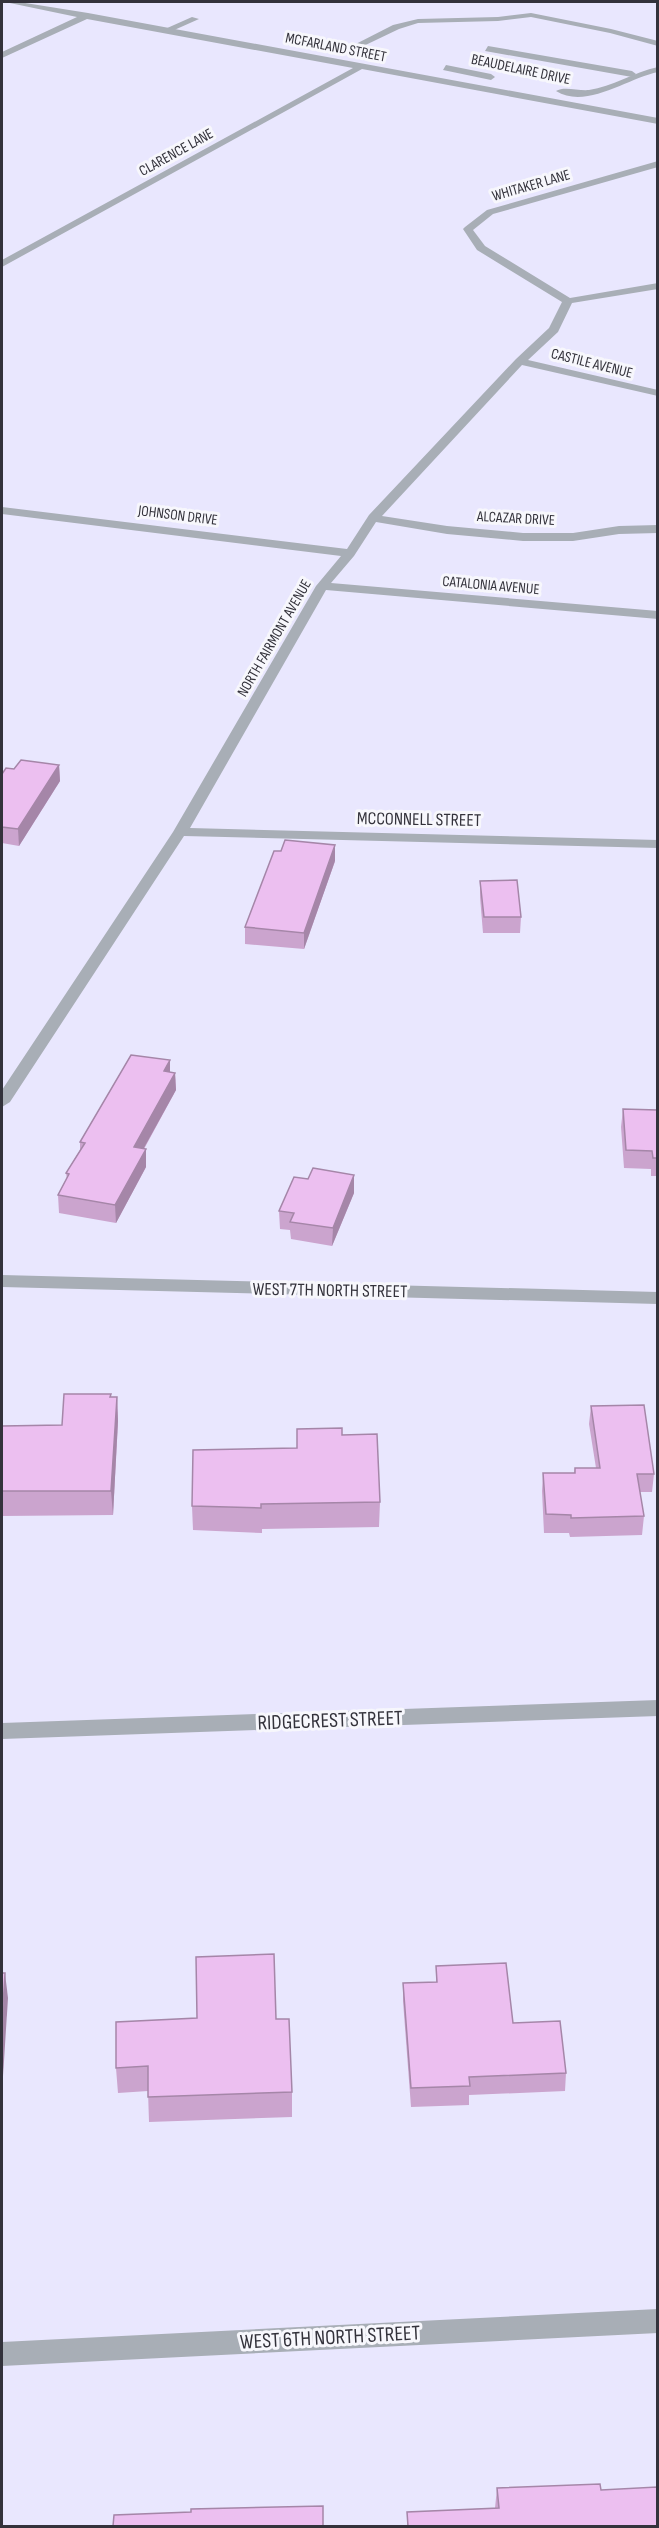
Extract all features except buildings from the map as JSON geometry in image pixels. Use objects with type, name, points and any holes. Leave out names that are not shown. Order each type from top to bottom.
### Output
[{"type":"street","name":"MCFARLAND STREET","points":[[9,2],[364,65],[657,121]]},
{"type":"street","points":[[350,48],[396,27],[418,21],[498,20],[528,11],[611,31],[657,45]]},
{"type":"street","points":[[2,55],[88,15]]},
{"type":"street","points":[[169,30],[195,19]]},
{"type":"street","points":[[488,49],[632,74]]},
{"type":"street","name":"CLARENCE LANE","points":[[2,264],[364,65]]},
{"type":"street","name":"BEAUDELAIRE DRIVE","points":[[446,68],[501,79]]},
{"type":"street","name":"BEAUDELAIRE DRIVE","points":[[555,90],[577,94],[599,92],[632,74],[657,69]]},
{"type":"street","name":"WHITAKER LANE","points":[[568,301],[481,248],[468,229],[490,212],[657,164]]},
{"type":"street","points":[[568,301],[657,286]]},
{"type":"street","name":"NORTH FAIRMONT AVENUE","points":[[2,1102],[180,832],[322,586],[350,553],[373,518],[520,361],[554,330],[568,301]]},
{"type":"street","name":"CASTILE AVENUE","points":[[520,361],[657,393]]},
{"type":"street","name":"JOHNSON DRIVE","points":[[2,510],[350,553]]},
{"type":"street","name":"ALCAZAR DRIVE","points":[[373,518],[523,537],[573,537],[620,530],[657,529]]},
{"type":"street","name":"CATALONIA AVENUE","points":[[322,586],[657,615]]},
{"type":"street","name":"MCCONNELL STREET","points":[[180,832],[657,844]]},
{"type":"street","name":"WEST 7TH NORTH STREET","points":[[2,1281],[657,1298]]},
{"type":"street","name":"RIDGECREST STREET","points":[[2,1731],[657,1708]]},
{"type":"street","name":"WEST 6TH NORTH STREET","points":[[2,2354],[657,2321]]}]
